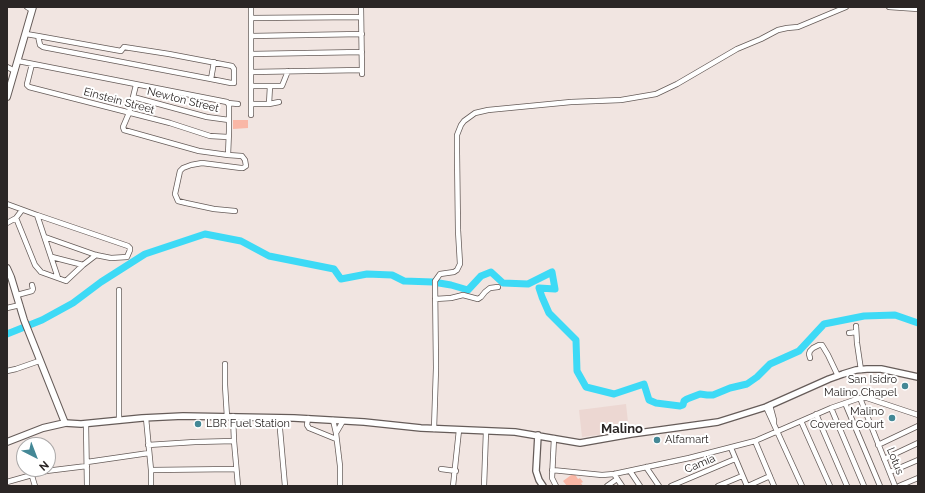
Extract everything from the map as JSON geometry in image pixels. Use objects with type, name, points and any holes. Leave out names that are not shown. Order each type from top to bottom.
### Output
[{"type":"main road","points":[[7,97],[26,34],[31,8]]},
{"type":"main road","points":[[7,268],[9,278],[17,295],[24,320],[65,423],[43,428],[7,442]]},
{"type":"street","points":[[251,7],[251,116]]},
{"type":"street","points":[[251,72],[362,72],[361,7]]},
{"type":"street","points":[[434,429],[436,368],[435,281],[440,274],[454,272],[457,270],[460,264],[458,230],[457,135],[461,125],[471,115],[488,110],[571,102],[621,100],[656,94],[682,81],[737,49],[778,30],[798,26],[846,7]]},
{"type":"street","points":[[889,7],[918,9]]},
{"type":"street","points":[[251,18],[361,17]]},
{"type":"street","points":[[26,34],[121,51]]},
{"type":"street","points":[[251,36],[362,34]]},
{"type":"street","points":[[38,36],[41,46],[43,47],[119,62],[234,83],[233,67],[214,62],[124,47],[121,51],[119,62]]},
{"type":"street","points":[[251,54],[362,52]]},
{"type":"street","points":[[18,61],[238,104]]},
{"type":"street","points":[[212,79],[214,62]]},
{"type":"street","name":"Einstein Street","points":[[32,64],[27,84],[29,87],[170,123],[210,136],[228,137]]},
{"type":"street","points":[[7,67],[15,70]]},
{"type":"street","points":[[250,86],[283,85],[288,71]]},
{"type":"street","points":[[136,85],[129,113],[123,127],[124,130],[199,151],[242,156],[245,160],[246,166],[241,168],[202,162],[191,164],[182,168],[178,174],[175,194],[178,201],[214,209],[235,211]]},
{"type":"street","points":[[269,104],[270,86]]},
{"type":"street","name":"Newton Street","points":[[133,97],[207,117],[229,120]]},
{"type":"street","points":[[251,104],[269,104],[279,102]]},
{"type":"street","points":[[228,103],[228,155]]},
{"type":"street","points":[[7,204],[128,246],[130,248],[128,256],[110,258],[96,255],[45,237]]},
{"type":"street","points":[[7,223],[16,218],[22,210]]},
{"type":"street","points":[[37,215],[52,256],[58,278]]},
{"type":"street","points":[[16,218],[36,266],[41,272],[66,281],[96,255]]},
{"type":"street","points":[[52,256],[83,265]]},
{"type":"street","points":[[17,295],[32,291],[32,285]]},
{"type":"street","points":[[435,299],[451,298],[463,295],[478,299],[482,297],[490,288],[498,287]]},
{"type":"street","points":[[119,290],[119,420]]},
{"type":"street","points":[[7,308],[20,305]]},
{"type":"street","points":[[856,326],[862,370]]},
{"type":"street","points":[[849,333],[856,332]]},
{"type":"street","points":[[810,358],[809,354],[813,348],[819,345],[822,346],[838,376]]},
{"type":"street","points":[[7,371],[40,361]]},
{"type":"street","points":[[225,364],[227,416]]},
{"type":"street","points":[[65,423],[86,424],[119,420],[183,416],[308,418],[434,429],[514,432],[538,435],[576,443],[584,443],[631,434],[713,423],[769,408],[849,372],[881,369],[918,377]]},
{"type":"street","points":[[552,470],[616,476],[630,471],[731,448],[755,441],[830,408],[860,398],[866,398],[918,416]]},
{"type":"street","name":"Lotus","points":[[860,398],[895,486]]},
{"type":"street","points":[[845,403],[880,486]]},
{"type":"street","points":[[769,408],[774,424],[802,486]]},
{"type":"street","points":[[830,408],[864,486]]},
{"type":"street","points":[[816,414],[847,486]]},
{"type":"street","points":[[233,416],[238,486]]},
{"type":"street","points":[[146,418],[151,470],[151,486],[146,486]]},
{"type":"street","points":[[279,418],[285,486]]},
{"type":"street","points":[[308,418],[307,425],[309,428],[336,436]]},
{"type":"street","points":[[333,420],[340,466],[340,486]]},
{"type":"street","points":[[336,436],[343,421]]},
{"type":"street","points":[[802,421],[830,486]]},
{"type":"street","points":[[86,424],[88,486]]},
{"type":"street","points":[[878,445],[918,426]]},
{"type":"street","points":[[453,486],[456,471],[459,430]]},
{"type":"street","points":[[484,486],[486,431]]},
{"type":"street","points":[[538,435],[536,472],[543,486]]},
{"type":"street","points":[[554,438],[552,478],[556,486]]},
{"type":"street","points":[[148,445],[234,441]]},
{"type":"street","points":[[755,441],[774,486]]},
{"type":"street","points":[[884,458],[918,444]]},
{"type":"street","points":[[731,448],[747,486],[770,476]]},
{"type":"street","points":[[56,469],[149,453]]},
{"type":"street","name":"Camia","points":[[671,486],[736,459]]},
{"type":"street","points":[[890,472],[918,460]]},
{"type":"street","points":[[646,467],[659,486]]},
{"type":"street","points":[[151,470],[236,469]]},
{"type":"street","points":[[441,469],[456,471]]},
{"type":"street","points":[[630,471],[640,486]]},
{"type":"street","points":[[606,486],[616,476]]},
{"type":"street","points":[[616,476],[622,486]]},
{"type":"street","points":[[718,486],[742,476]]},
{"type":"street","points":[[7,482],[28,477]]},
{"type":"street","points":[[899,486],[918,478]]},
{"type":"shaded area","points":[[233,120],[248,120],[248,128],[233,129]]},
{"type":"shaded area","points":[[626,404],[629,431],[582,437],[579,410]]},
{"type":"shaded area","points":[[574,473],[578,479],[580,478],[583,482],[581,483],[583,486],[567,486],[563,481]]},
{"type":"waterway","points":[[7,334],[42,320],[73,303],[101,282],[145,254],[205,234],[241,241],[269,256],[334,269],[341,279],[367,274],[392,275],[404,281],[433,282],[468,290],[481,276],[491,272],[503,283],[528,284],[552,272],[555,289],[539,288],[549,313],[576,340],[577,371],[586,387],[614,394],[644,384],[649,400],[656,403],[680,406],[683,405],[684,401],[687,399],[700,394],[713,395],[730,388],[747,384],[757,377],[770,364],[799,351],[824,324],[864,316],[895,315],[918,323]]},
{"type":"place","name":"San Isidro Malino Chapel","points":[[905,386]]},
{"type":"place","name":"Malino Covered Court","points":[[892,418]]},
{"type":"place","name":"LBR Fuel Station","points":[[198,424]]},
{"type":"place","name":"Alfamart","points":[[657,440]]},
{"type":"district","name":"Malino","points":[[622,429]]}]
